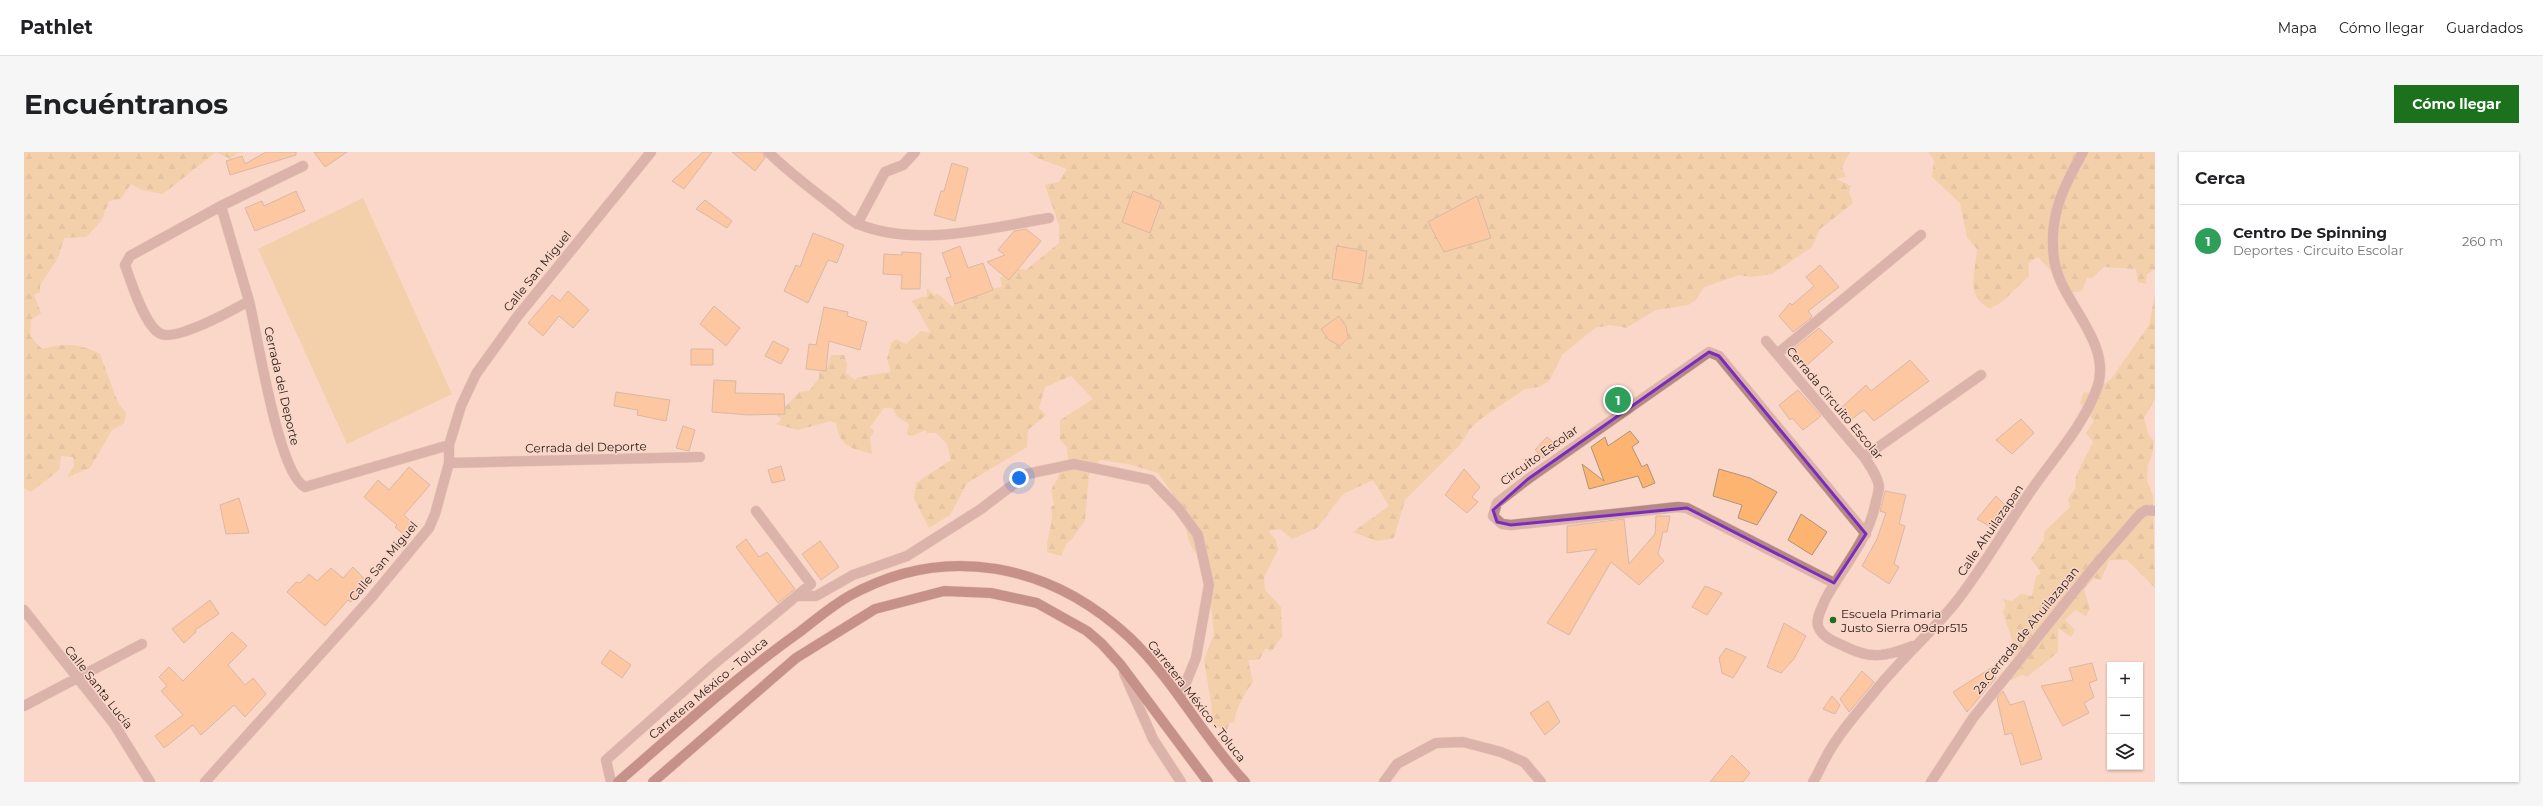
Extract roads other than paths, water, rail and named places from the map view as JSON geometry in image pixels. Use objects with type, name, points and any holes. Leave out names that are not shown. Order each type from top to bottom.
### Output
[{"type":"main road","name":"Carretera México - Toluca","points":[[618,782],[758,661],[849,596],[902,574],[935,567],[964,567],[1005,571],[1033,577],[1058,587],[1092,607],[1130,638],[1180,697],[1246,781]]},
{"type":"main road","points":[[653,782],[796,658],[875,609],[922,595],[944,591],[991,593],[1037,603],[1087,631],[1102,644],[1120,664],[1208,782]]},
{"type":"street","name":"Calle San Miguel","points":[[205,782],[371,598],[428,528],[435,514],[449,463],[449,445],[461,406],[476,374],[517,317],[652,152]]},
{"type":"street","points":[[768,152],[787,170],[857,224],[886,231],[923,235],[961,235],[1049,218]]},
{"type":"street","points":[[857,224],[885,172],[903,165],[916,152]]},
{"type":"street","name":"Calle Ahuilazapan","points":[[1814,782],[1835,742],[1914,646],[1944,616],[1970,583],[2035,484],[2074,432],[2098,387],[2100,371],[2093,342],[2081,315],[2061,283],[2055,266],[2053,228],[2058,200],[2082,152]]},
{"type":"street","points":[[249,302],[191,329],[168,336],[161,334],[150,324],[125,265],[130,256],[221,206],[303,166]]},
{"type":"street","name":"Cerrada del Deporte","points":[[221,206],[249,302],[280,445],[293,476],[299,484],[305,487],[449,445]]},
{"type":"street","points":[[1777,354],[1921,235]]},
{"type":"street","name":"Cerrada Circuito Escolar","points":[[1766,341],[1864,457],[1874,472],[1879,487],[1866,534],[1852,560],[1834,583],[1818,620],[1819,627],[1831,640],[1872,656],[1888,655],[1914,646]]},
{"type":"street","name":"Circuito Escolar","points":[[1834,583],[1687,508],[1678,507],[1511,525],[1497,522],[1493,516],[1493,510],[1497,503],[1540,470],[1709,352],[1719,356],[1866,534]]},
{"type":"street","points":[[1864,457],[1981,375]]},
{"type":"street","name":"Cerrada del Deporte","points":[[449,463],[700,458]]},
{"type":"street","points":[[798,596],[816,596],[853,575],[907,556],[981,508],[1027,474],[1074,464],[1151,480],[1178,508],[1198,535],[1209,585],[1196,658],[1180,697]]},
{"type":"street","name":"2a.Cerrada de Ahuilazapan","points":[[1931,782],[1973,718],[2093,568],[2140,514],[2146,510],[2155,511]]},
{"type":"street","points":[[611,782],[606,760],[713,665],[811,584],[756,511]]},
{"type":"street","name":"Calle Santa Lucía","points":[[24,610],[75,678],[114,724],[150,782]]},
{"type":"street","points":[[24,706],[142,644]]},
{"type":"street","points":[[1120,664],[1153,738],[1182,782]]},
{"type":"street","points":[[1384,782],[1397,764],[1436,743],[1463,742],[1501,752],[1524,762],[1542,782]]},
{"type":"street","points":[[662,782],[668,769]]},
{"type":"place","name":"Centro De Spinning","points":[[1618,400]]},
{"type":"place","name":"Escuela Primaria Justo Sierra 09dpr515","points":[[1833,620]]}]
